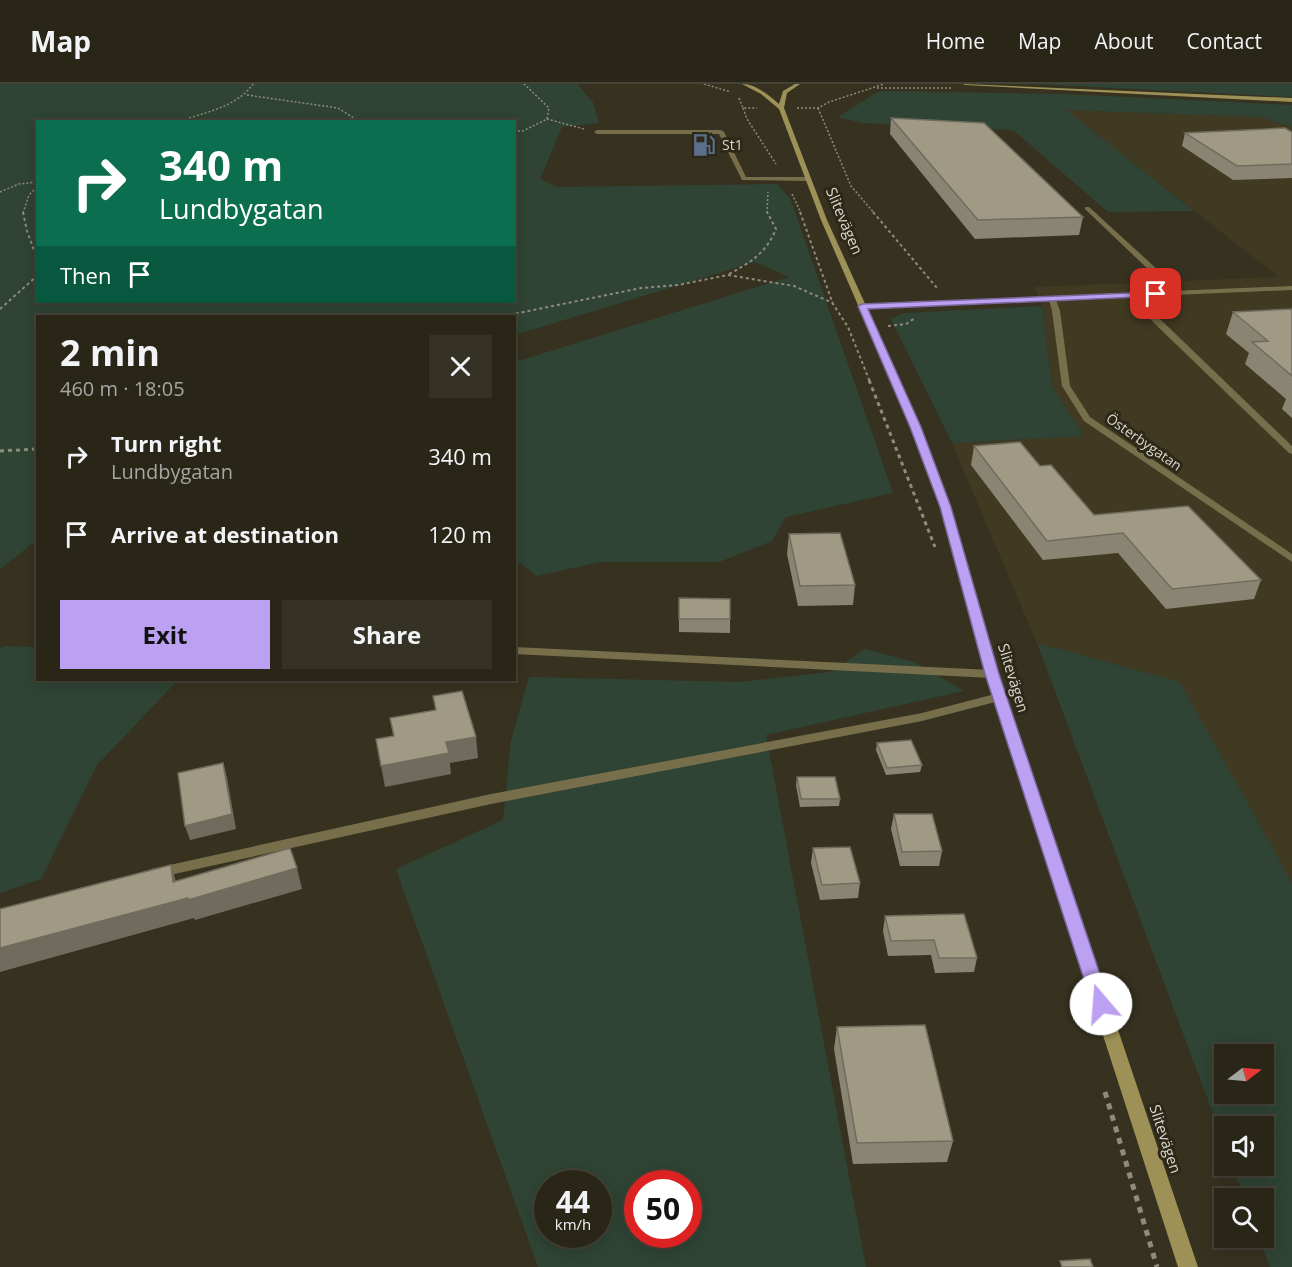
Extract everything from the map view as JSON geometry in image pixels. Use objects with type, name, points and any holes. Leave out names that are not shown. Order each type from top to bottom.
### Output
[{"type":"main road","points":[[744,84],[763,93],[781,108],[785,92],[798,84]]},
{"type":"main road","points":[[762,84],[783,84]]},
{"type":"main road","points":[[965,84],[1292,100]]},
{"type":"main road","name":"Slitevägen","points":[[781,108],[807,179],[911,417],[945,507],[999,697],[1188,1267]]},
{"type":"street","points":[[597,132],[721,132],[744,179],[807,179]]},
{"type":"street","points":[[1087,208],[1178,293]]},
{"type":"street","points":[[862,306],[1292,288]]},
{"type":"street","points":[[1134,295],[1157,321],[1292,451]]},
{"type":"street","name":"Österbygatan","points":[[1052,299],[1056,311],[1066,386],[1087,419],[1292,559]]},
{"type":"street","points":[[516,650],[992,674]]},
{"type":"street","points":[[138,878],[352,828],[609,775],[922,717],[999,697]]},
{"type":"path","points":[[184,120],[234,103],[246,94],[253,84]]},
{"type":"path","points":[[524,84],[549,108],[547,119]]},
{"type":"path","points":[[794,108],[818,108],[829,102],[884,84]]},
{"type":"path","points":[[877,88],[975,88],[985,85]]},
{"type":"path","points":[[246,94],[338,108],[357,120]]},
{"type":"path","points":[[818,108],[851,186],[941,292]]},
{"type":"path","points":[[516,131],[523,131],[547,119],[597,132]]},
{"type":"path","points":[[509,315],[641,288],[678,285],[728,275],[755,262],[773,240],[776,229],[766,211],[767,193],[781,179]]},
{"type":"path","points":[[0,192],[19,184],[36,184]]},
{"type":"path","points":[[36,186],[27,195],[22,220],[36,256]]},
{"type":"path","points":[[728,275],[794,285],[834,304]]},
{"type":"path","points":[[0,309],[36,277]]},
{"type":"path","points":[[0,452],[36,449]]},
{"type":"shaded area","points":[[1065,110],[1261,117],[1292,127],[1292,883],[1180,682],[1037,643],[952,443],[1084,436],[1052,386],[1042,306],[1035,287],[1279,277]]},
{"type":"green space","points":[[0,84],[577,84],[593,102],[599,123],[562,127],[540,179],[556,187],[777,184],[790,198],[893,493],[786,517],[772,541],[719,562],[600,562],[537,576],[516,560],[516,362],[789,277],[755,262],[516,335],[516,315],[36,315],[36,541],[0,569]]},
{"type":"green space","points":[[1035,84],[1292,84],[1292,97]]},
{"type":"green space","points":[[879,91],[1065,94],[1292,105],[1292,127],[1261,117],[1066,110],[1194,211],[1108,212],[1013,130],[863,123],[838,117]]},
{"type":"green space","points":[[1042,306],[1052,386],[1084,436],[952,443],[891,319],[904,313]]},
{"type":"green space","points":[[1037,643],[1180,682],[1292,883],[1292,1267],[1270,1267],[1263,1248],[1274,1248],[1274,1188],[1241,1188],[1236,1176],[1274,1176],[1274,1116],[1214,1116]]},
{"type":"green space","points":[[4,646],[36,647],[36,681],[177,681],[97,765],[41,879],[0,893],[0,649]]},
{"type":"green space","points":[[865,649],[914,662],[964,691],[766,735],[866,1267],[538,1267],[396,869],[503,820],[511,741],[529,677],[740,682],[830,672]]},
{"type":"building","points":[[891,118],[984,123],[1083,217],[978,220]]},
{"type":"building","points":[[1285,128],[1292,132],[1292,164],[1237,166],[1185,133]]},
{"type":"building","points":[[1292,309],[1292,376],[1252,342],[1268,341],[1233,312]]},
{"type":"building","points":[[1020,442],[1040,466],[1051,465],[1094,515],[1188,506],[1261,580],[1172,589],[1123,533],[1047,541],[974,446]]},
{"type":"building","points":[[840,533],[855,585],[800,586],[789,534]]},
{"type":"building","points":[[679,598],[730,599],[730,619],[679,619]]},
{"type":"building","points":[[462,691],[476,737],[446,742],[449,753],[381,766],[376,739],[394,736],[390,718],[436,710],[433,696]]},
{"type":"building","points":[[911,740],[922,765],[887,768],[877,743]]},
{"type":"building","points":[[223,763],[232,814],[185,826],[178,773]]},
{"type":"building","points":[[797,777],[835,777],[840,799],[801,799]]},
{"type":"building","points":[[894,814],[932,814],[942,851],[902,852]]},
{"type":"building","points":[[850,847],[860,883],[822,885],[813,848]]},
{"type":"building","points":[[290,848],[297,868],[188,900],[188,898],[0,948],[0,909],[171,865],[173,882]]},
{"type":"building","points":[[964,914],[977,958],[939,958],[934,940],[891,941],[885,916]]},
{"type":"building","points":[[925,1025],[953,1141],[857,1143],[837,1027]]},
{"type":"building","points":[[1090,1259],[1093,1267],[1062,1267],[1060,1261]]},
{"type":"place","name":"St1","points":[[704,145]]},
{"type":"route","points":[[1101,1004],[992,674],[945,507],[916,427],[862,306],[1156,294]]}]
